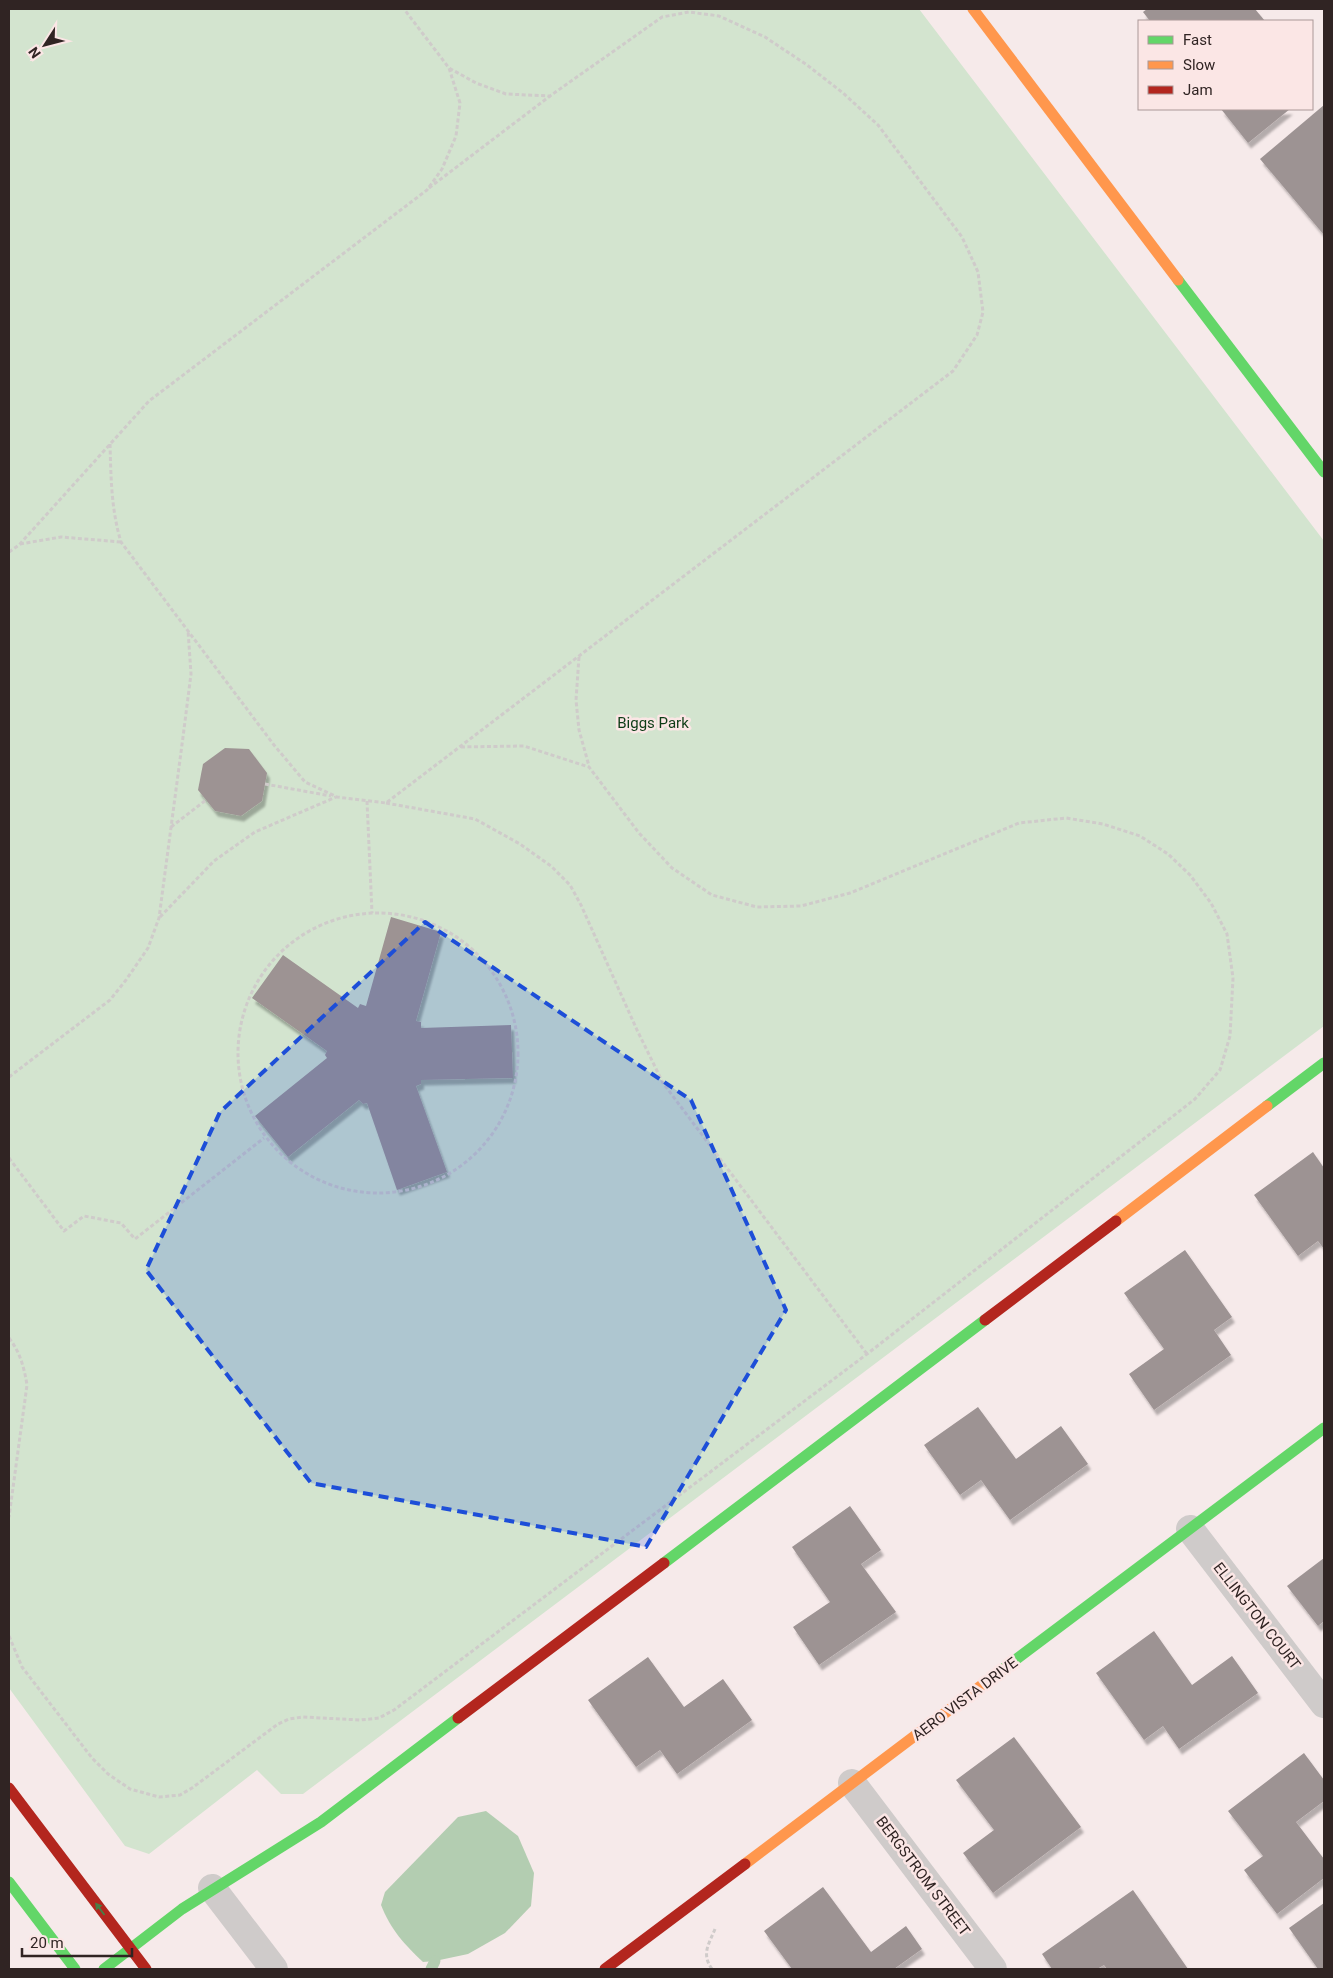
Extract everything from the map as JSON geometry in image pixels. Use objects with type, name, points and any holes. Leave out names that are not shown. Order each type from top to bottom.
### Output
[{"type":"street","points":[[973,9],[1324,472]]},
{"type":"street","points":[[104,1969],[129,1947],[212,1888],[321,1822],[1324,1063]]},
{"type":"street","name":"AERO VISTA DRIVE","points":[[605,1969],[1324,1428]]},
{"type":"street","name":"ELLINGTON COURT","points":[[1190,1529],[1324,1704]]},
{"type":"street","name":"BERGSTROM STREET","points":[[852,1783],[993,1969]]},
{"type":"street","points":[[9,1788],[146,1969]]},
{"type":"street","points":[[9,1882],[75,1969]]},
{"type":"street","points":[[212,1888],[274,1969]]},
{"type":"path","points":[[404,9],[449,68],[460,103],[456,136],[442,169],[427,190]]},
{"type":"path","points":[[9,552],[19,545],[149,401],[550,96],[662,17],[689,12],[719,16],[765,38],[807,65],[878,125],[962,237],[978,272],[983,312],[977,335],[953,371],[386,803]]},
{"type":"path","points":[[449,68],[476,84],[506,94],[550,96]]},
{"type":"path","points":[[110,444],[111,495],[114,521],[121,542],[274,745],[306,782],[337,797]]},
{"type":"path","points":[[19,545],[61,537],[121,542]]},
{"type":"path","points":[[9,1077],[110,1000],[148,948],[159,918],[191,674],[188,630]]},
{"type":"path","points":[[9,1636],[22,1667],[92,1758],[108,1774],[130,1789],[159,1797],[180,1794],[192,1788],[278,1724],[289,1719],[379,1718],[394,1710],[866,1354],[1195,1099],[1220,1070],[1230,1036],[1233,978],[1227,934],[1211,903],[1190,875],[1168,854],[1140,836],[1103,824],[1066,818],[1020,823],[850,893],[801,906],[757,907],[712,895],[672,868],[639,833],[590,767],[579,730],[576,700],[579,656]]},
{"type":"path","points":[[459,747],[524,746],[590,767]]},
{"type":"path","points":[[265,784],[475,819],[520,844],[551,866],[570,886],[581,905],[637,1030],[664,1082],[866,1354]]},
{"type":"path","points":[[159,918],[214,861],[255,832],[337,797]]},
{"type":"path","points":[[171,828],[206,800]]},
{"type":"path","points":[[367,801],[372,913]]},
{"type":"path","points":[[387,912],[432,922],[471,947],[500,982],[517,1026],[518,1072],[505,1115],[477,1154],[438,1182],[391,1194],[343,1190],[299,1170],[264,1138],[243,1097],[236,1051],[244,1006],[266,966],[300,934],[342,916],[372,913],[387,912]]},
{"type":"path","points":[[9,1158],[64,1232],[84,1216],[121,1223],[135,1239],[264,1138]]},
{"type":"path","points":[[9,1338],[17,1348],[24,1365],[28,1385],[9,1517]]},
{"type":"path","points":[[712,1969],[706,1962],[706,1950],[716,1928]]},
{"type":"highlighted area","points":[[425,922],[691,1100],[786,1310],[646,1547],[311,1483],[146,1270],[220,1112]]},
{"type":"green space","name":"Biggs Park","points":[[9,9],[919,9],[1324,541],[1324,1026],[303,1794],[281,1794],[257,1770],[149,1854],[125,1846],[9,1688]]},
{"type":"shaded area","points":[[486,1811],[518,1836],[534,1873],[531,1906],[505,1933],[468,1954],[423,1962],[404,1943],[389,1922],[381,1905],[385,1892],[458,1817]]},
{"type":"building","points":[[1147,9],[1255,9],[1264,20],[1149,20],[1143,12]]},
{"type":"building","points":[[1324,105],[1324,235],[1260,159]]},
{"type":"building","points":[[1222,110],[1289,110],[1248,143]]},
{"type":"building","points":[[225,748],[249,749],[267,773],[262,801],[241,816],[215,811],[198,790],[203,764]]},
{"type":"building","points":[[391,917],[441,932],[416,1021],[421,1022],[421,1028],[511,1025],[513,1078],[421,1080],[421,1084],[416,1086],[447,1172],[397,1190],[367,1103],[363,1104],[359,1100],[288,1157],[255,1116],[327,1058],[325,1055],[327,1051],[252,998],[283,955],[358,1008],[360,1004],[366,1006]]},
{"type":"building","points":[[1313,1152],[1324,1168],[1324,1249],[1318,1241],[1298,1256],[1254,1195]]},
{"type":"building","points":[[1185,1250],[1232,1317],[1214,1330],[1231,1355],[1154,1410],[1129,1374],[1164,1349],[1124,1293]]},
{"type":"building","points":[[978,1407],[1016,1459],[1061,1426],[1088,1464],[1010,1520],[981,1480],[960,1495],[924,1445]]},
{"type":"building","points":[[850,1506],[881,1550],[861,1564],[896,1612],[819,1665],[793,1627],[830,1602],[792,1547]]},
{"type":"building","points":[[1324,1558],[1324,1621],[1318,1626],[1287,1586]]},
{"type":"building","points":[[1154,1631],[1192,1685],[1232,1656],[1258,1693],[1179,1749],[1163,1726],[1144,1740],[1096,1673]]},
{"type":"building","points":[[648,1657],[684,1707],[723,1679],[752,1720],[677,1774],[660,1750],[636,1767],[588,1700]]},
{"type":"building","points":[[1014,1737],[1081,1827],[993,1893],[963,1853],[994,1830],[956,1780]]},
{"type":"building","points":[[1304,1753],[1324,1780],[1324,1801],[1296,1822],[1324,1859],[1324,1878],[1277,1914],[1244,1870],[1263,1856],[1228,1811]]},
{"type":"building","points":[[823,1887],[871,1952],[906,1926],[922,1949],[894,1969],[792,1969],[764,1931]]},
{"type":"building","points":[[1133,1890],[1188,1969],[1107,1969],[1104,1965],[1097,1969],[1052,1969],[1042,1954]]},
{"type":"building","points":[[1324,1903],[1324,1969],[1318,1969],[1289,1928]]},
{"type":"waterway","points":[[431,1969],[435,1961]]},
{"type":"traffic: fast","points":[[1178,280],[1324,472]]},
{"type":"traffic: fast","points":[[1267,1106],[1324,1063]]},
{"type":"traffic: fast","points":[[664,1563],[985,1320]]},
{"type":"traffic: fast","points":[[1002,1670],[1324,1428]]},
{"type":"traffic: fast","points":[[104,1969],[182,1909],[321,1822],[458,1718]]},
{"type":"traffic: fast","points":[[9,1882],[75,1969]]},
{"type":"traffic: slow","points":[[973,9],[1178,280]]},
{"type":"traffic: slow","points":[[1116,1221],[1267,1106]]},
{"type":"traffic: slow","points":[[745,1864],[1002,1670]]},
{"type":"traffic: jam","points":[[985,1320],[1116,1221]]},
{"type":"traffic: jam","points":[[458,1718],[664,1563]]},
{"type":"traffic: jam","points":[[9,1788],[146,1969]]},
{"type":"traffic: jam","points":[[605,1969],[745,1864]]}]
